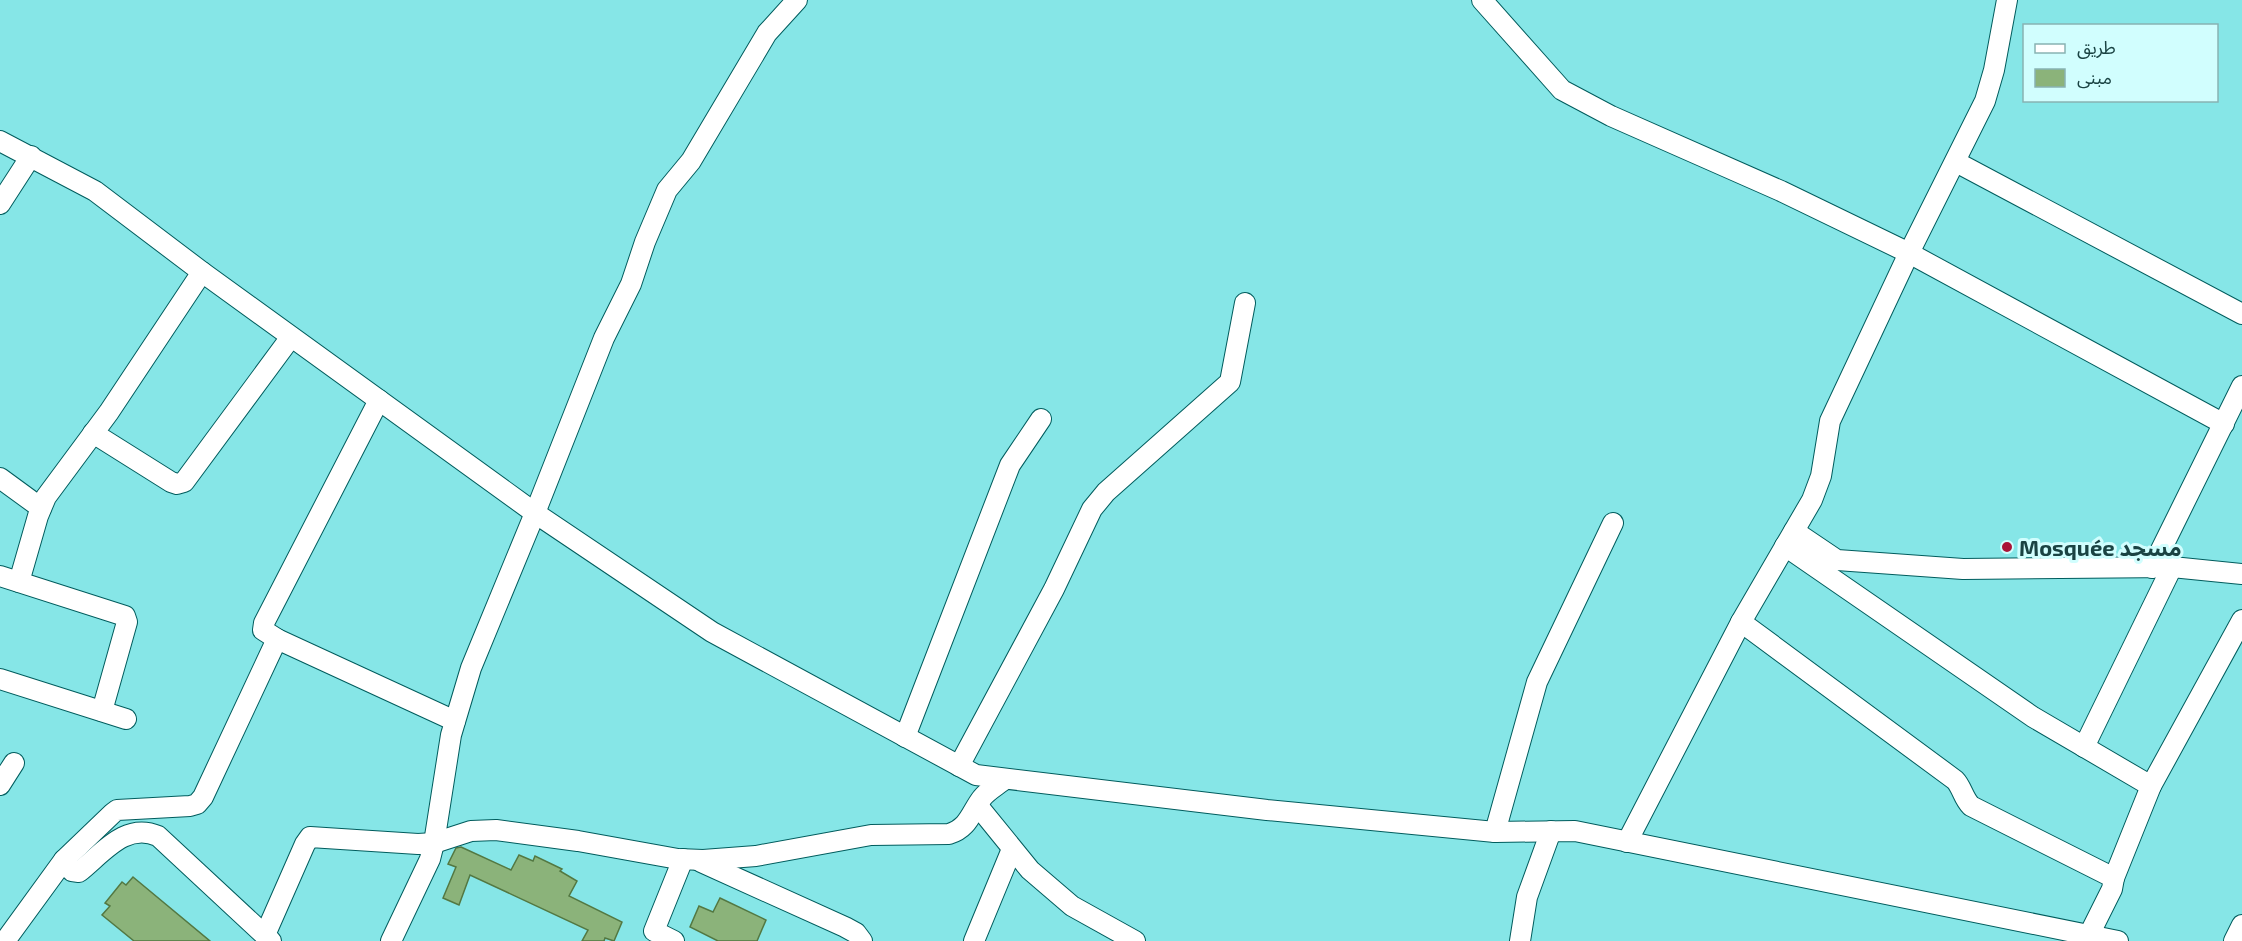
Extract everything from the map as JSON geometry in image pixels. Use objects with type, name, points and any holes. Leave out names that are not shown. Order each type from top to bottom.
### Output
[{"type":"street","points":[[392,940],[430,859],[451,735],[471,668],[604,338],[631,284],[645,242],[668,190],[691,161],[767,33],[797,0]]},
{"type":"street","points":[[1482,0],[1562,90],[1611,116],[1781,191],[1909,253],[2224,424]]},
{"type":"street","points":[[1627,842],[1741,622],[1812,500],[1821,476],[1830,421],[1909,253],[1985,101],[1995,70],[2007,0]]},
{"type":"street","points":[[0,141],[95,191],[201,272],[535,513],[712,632],[967,771],[1005,779],[1267,810],[1495,832],[1575,831],[2118,941]]},
{"type":"street","points":[[0,204],[32,156]]},
{"type":"street","points":[[1956,162],[2242,314]]},
{"type":"street","points":[[102,711],[122,644],[127,618],[121,614],[9,579],[54,484],[139,368],[201,272]]},
{"type":"street","points":[[1135,941],[1072,906],[1030,870],[979,802],[967,771],[1092,508],[1106,492],[1230,382],[1245,303]]},
{"type":"street","points":[[93,433],[171,482],[184,482],[291,337]]},
{"type":"street","points":[[2084,747],[2242,386]]},
{"type":"street","points":[[379,400],[264,622],[263,630],[277,639],[455,721]]},
{"type":"street","points":[[905,737],[1010,465],[1041,419]]},
{"type":"street","points":[[0,478],[41,508]]},
{"type":"street","points":[[1495,832],[1537,682],[1614,523]]},
{"type":"street","points":[[1790,539],[1838,560],[1963,569],[2162,568],[2242,574]]},
{"type":"street","points":[[1790,539],[2033,717],[2151,786]]},
{"type":"street","points":[[2089,935],[2112,889],[2114,878],[2151,786],[2242,620]]},
{"type":"street","points":[[1741,622],[1955,780],[1971,806],[2114,878]]},
{"type":"street","points":[[5,941],[64,860],[117,810],[197,804],[203,797],[277,639]]},
{"type":"street","points":[[0,679],[126,719]]},
{"type":"street","points":[[0,785],[14,763]]},
{"type":"street","points":[[64,860],[72,871],[80,872],[113,842],[128,833],[150,832],[158,836],[268,938],[305,844],[312,836],[418,844],[434,843],[471,831],[496,830],[690,859],[756,856],[871,835],[949,834],[965,826],[979,802],[1005,779]]},
{"type":"street","points":[[1520,941],[1527,897],[1551,831]]},
{"type":"street","points":[[974,941],[1012,849]]},
{"type":"street","points":[[674,941],[652,936],[690,859]]},
{"type":"street","points":[[690,859],[845,927],[856,933],[862,941]]},
{"type":"street","points":[[2234,941],[2242,925]]},
{"type":"building","points":[[461,847],[511,870],[519,855],[533,861],[535,856],[562,869],[560,871],[577,881],[569,896],[622,922],[614,941],[605,938],[604,941],[582,941],[588,930],[470,875],[459,905],[443,898],[456,867],[448,864],[456,848]]},
{"type":"building","points":[[133,877],[210,941],[134,941],[102,915],[110,906],[105,903],[122,882],[126,885]]},
{"type":"building","points":[[720,898],[766,920],[757,941],[718,941],[690,927],[699,906],[713,912]]},
{"type":"place","name":"Mosquée مسجد","points":[[2007,547]]}]
